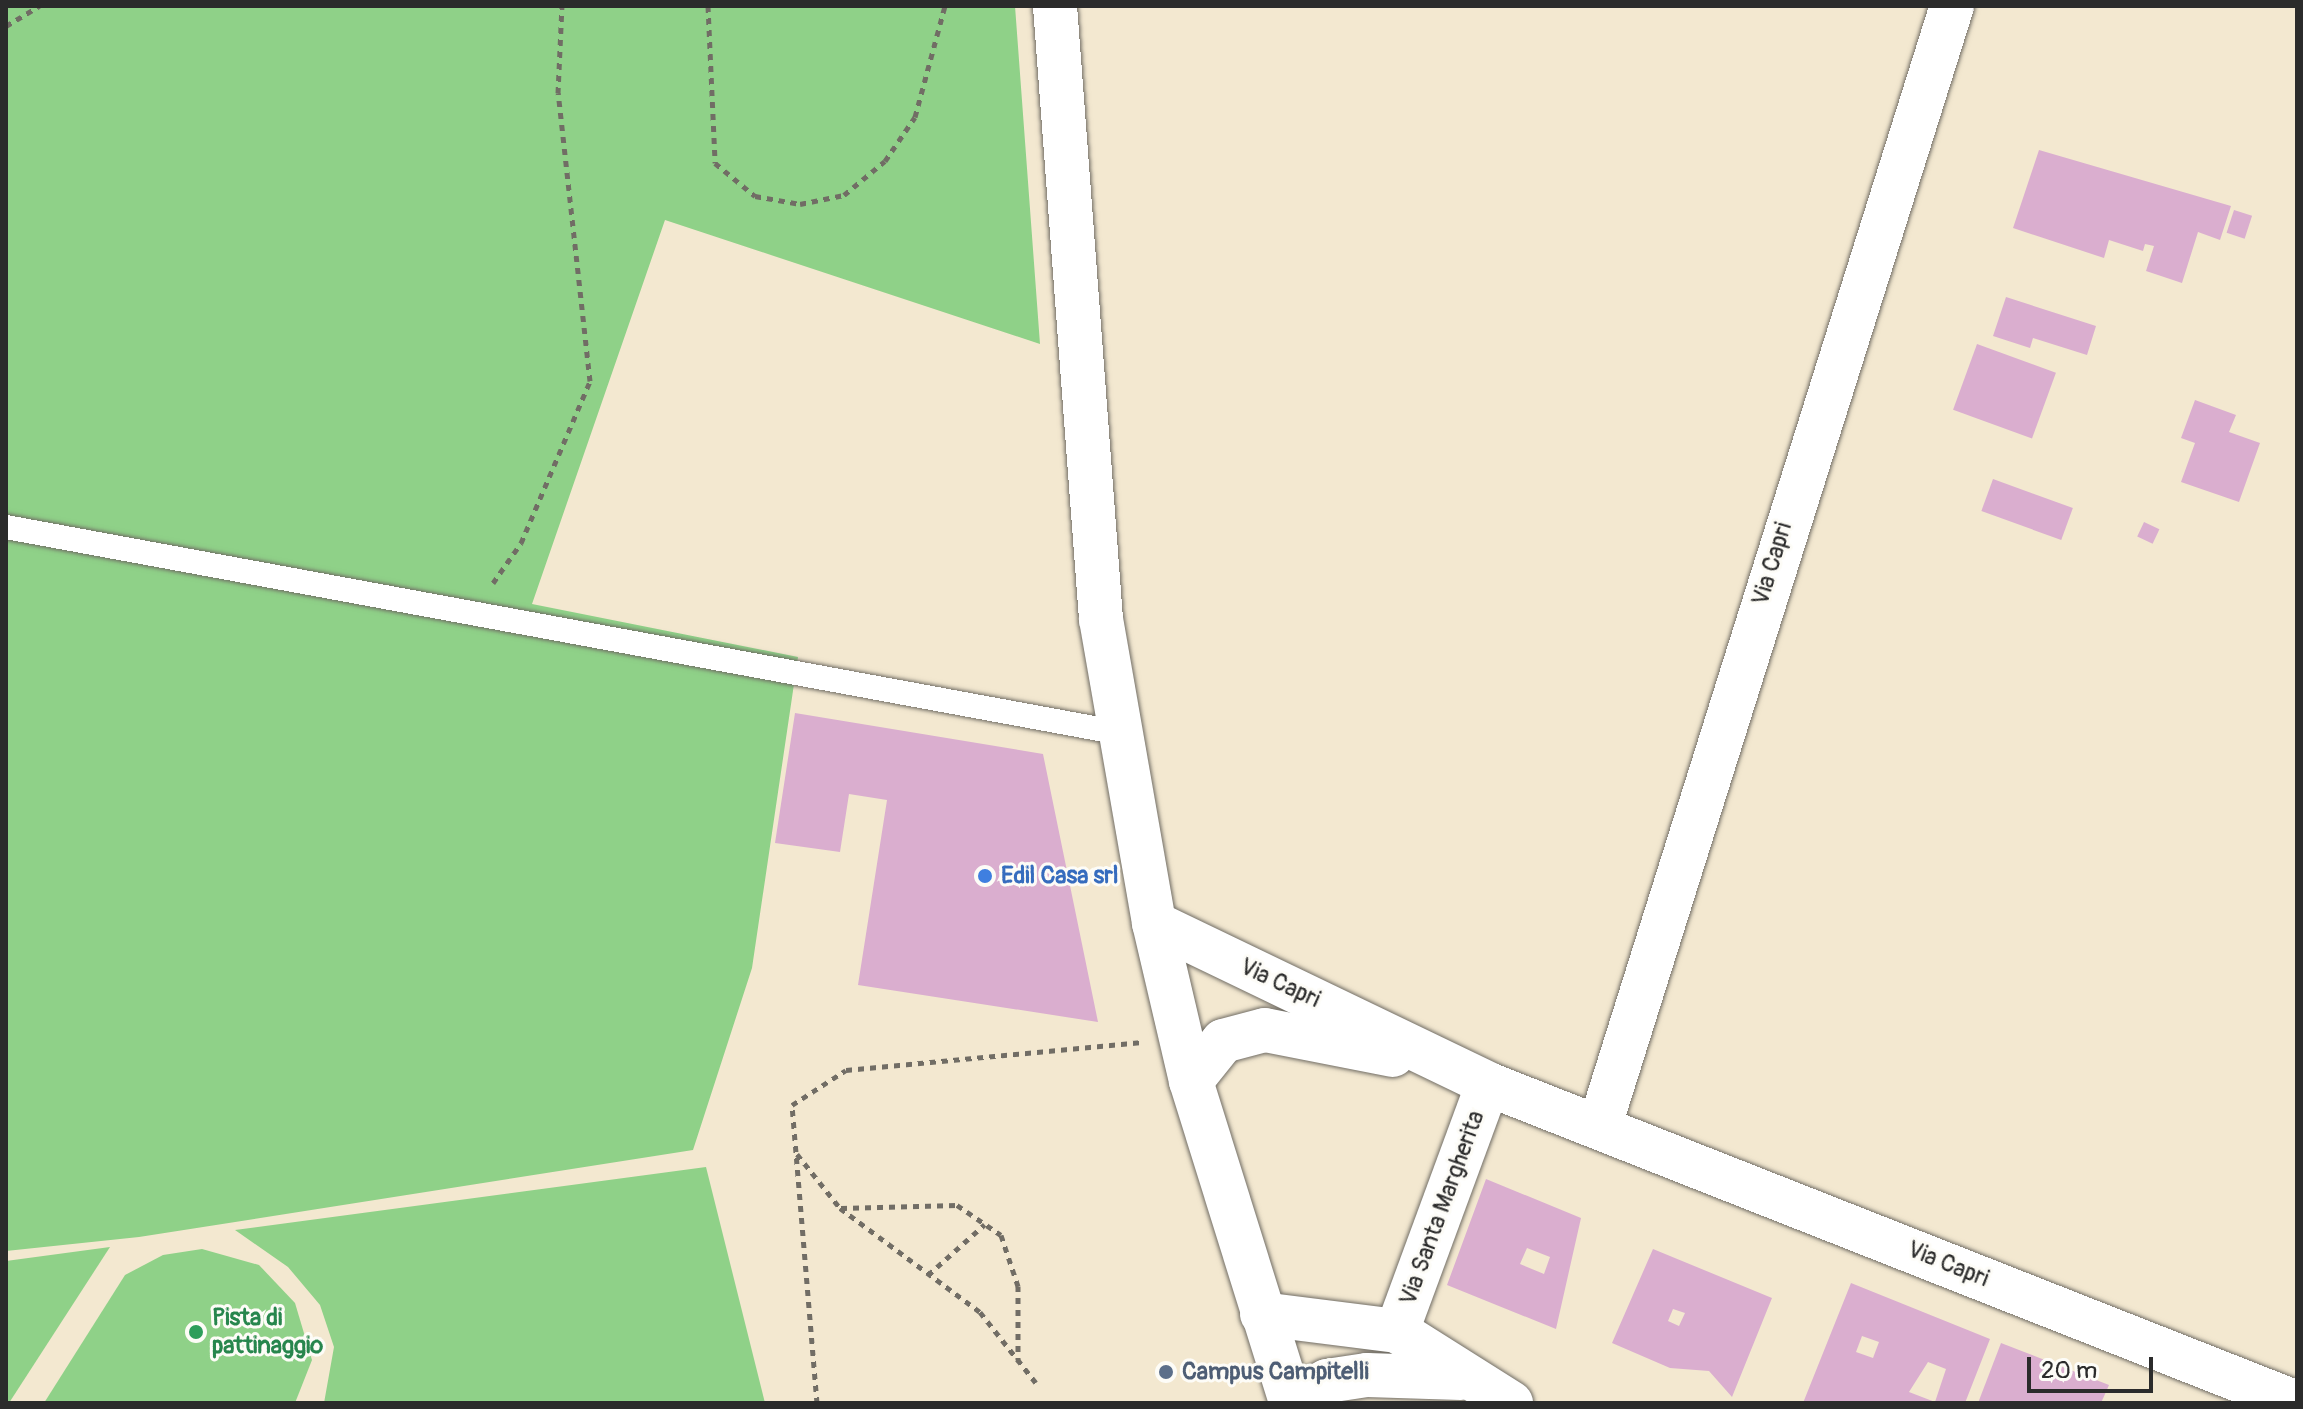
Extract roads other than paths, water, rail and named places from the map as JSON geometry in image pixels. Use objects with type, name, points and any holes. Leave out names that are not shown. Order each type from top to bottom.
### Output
[{"type":"street","points":[[1055,6],[1101,619],[1154,923],[1191,1081],[1291,1401]]},
{"type":"street","name":"Via Capri","points":[[1600,1125],[1952,6]]},
{"type":"street","name":"Via Capri","points":[[1154,923],[1488,1084],[1600,1125],[2297,1403]]},
{"type":"street","name":"Via Capri","points":[[1191,1081],[1223,1041],[1265,1030],[1448,1066]]},
{"type":"street","name":"Via Santa Margherita","points":[[1397,1331],[1488,1084]]},
{"type":"street","name":"Via Santa Margherita","points":[[1262,1314],[1397,1331],[1461,1378],[1511,1403]]},
{"type":"street","name":"Via Santa Margherita","points":[[1291,1401],[1327,1381],[1367,1375],[1461,1378]]},
{"type":"lane","points":[[6,527],[1121,733]]},
{"type":"place","name":"Edil Casa srl","points":[[985,876]]},
{"type":"place","name":"Pista di pattinaggio","points":[[196,1332]]},
{"type":"place","name":"Campus Campitelli","points":[[1166,1372]]}]
